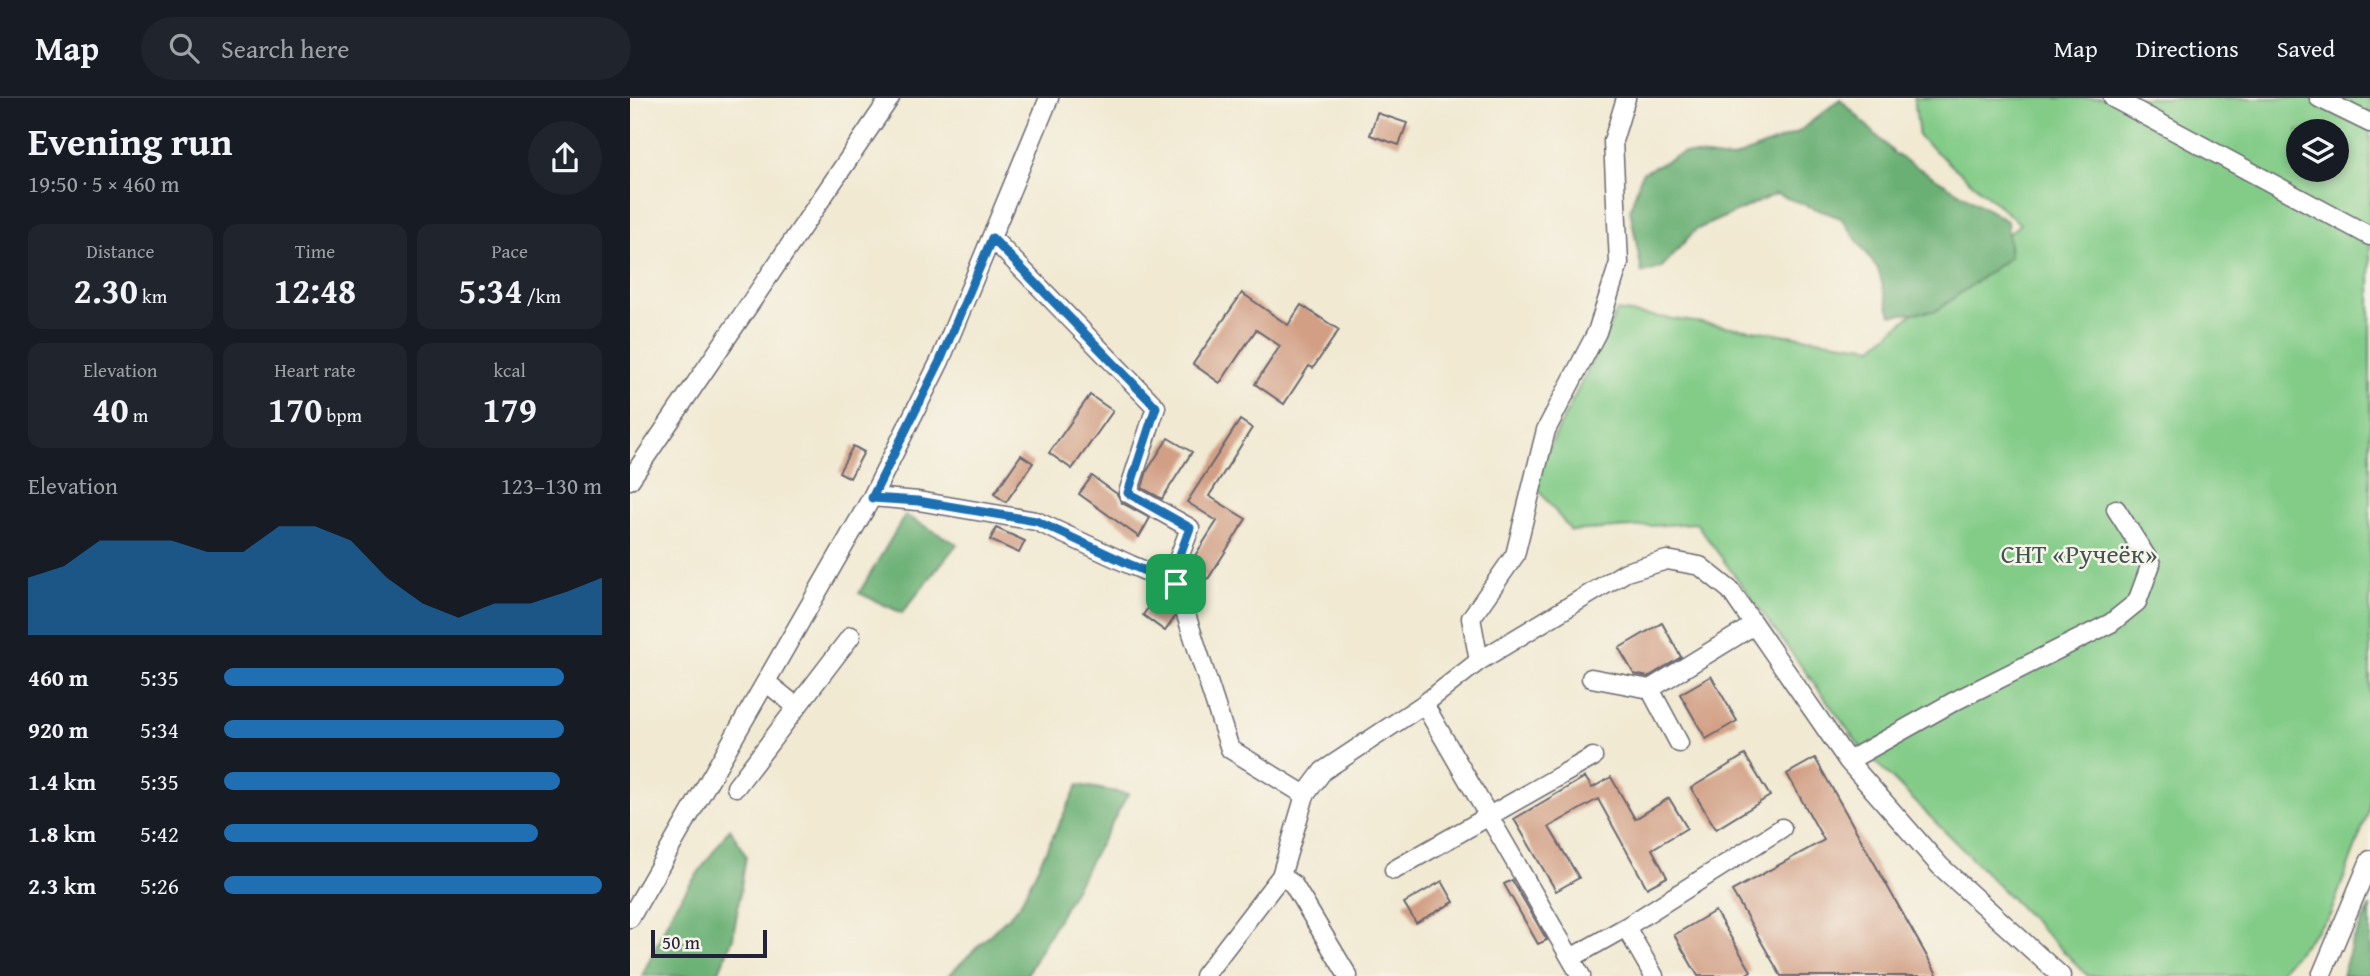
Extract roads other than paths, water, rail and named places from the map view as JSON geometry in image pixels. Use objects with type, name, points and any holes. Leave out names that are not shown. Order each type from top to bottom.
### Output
[{"type":"street","points":[[630,480],[890,98]]},
{"type":"street","points":[[630,918],[872,498],[940,361],[1049,98]]},
{"type":"street","points":[[1479,661],[1471,618],[1515,555],[1546,430],[1597,332],[1619,263],[1613,141],[1626,98]]},
{"type":"street","points":[[2113,98],[2370,236]]},
{"type":"street","points":[[2319,98],[2370,123]]},
{"type":"street","points":[[992,238],[1156,407],[1128,493],[1190,528],[1178,560],[1176,584],[1230,750],[1305,795]]},
{"type":"street","points":[[872,498],[918,501],[1036,521],[1176,584]]},
{"type":"street","points":[[1848,761],[1953,702],[2112,623],[2137,602],[2151,564],[2116,509]]},
{"type":"street","points":[[1204,976],[1281,876],[1305,795],[1323,771],[1424,704],[1479,661],[1626,572],[1667,560],[1700,566],[1730,590],[1848,761],[1940,866],[2061,976]]},
{"type":"street","points":[[1591,678],[1650,689],[1754,625]]},
{"type":"street","points":[[736,788],[850,636]]},
{"type":"street","points":[[766,682],[797,707]]},
{"type":"street","points":[[1650,689],[1679,743]]},
{"type":"street","points":[[1424,704],[1581,976]]},
{"type":"street","points":[[1394,870],[1593,757]]},
{"type":"street","points":[[1571,958],[1626,927],[1782,828]]},
{"type":"street","points":[[2321,976],[2370,860]]},
{"type":"street","points":[[1281,876],[1293,884],[1348,976]]},
{"type":"street","points":[[1626,927],[1654,976]]},
{"type":"park label","name":"СНТ «Ручеёк»","points":[[2079,553]]}]
